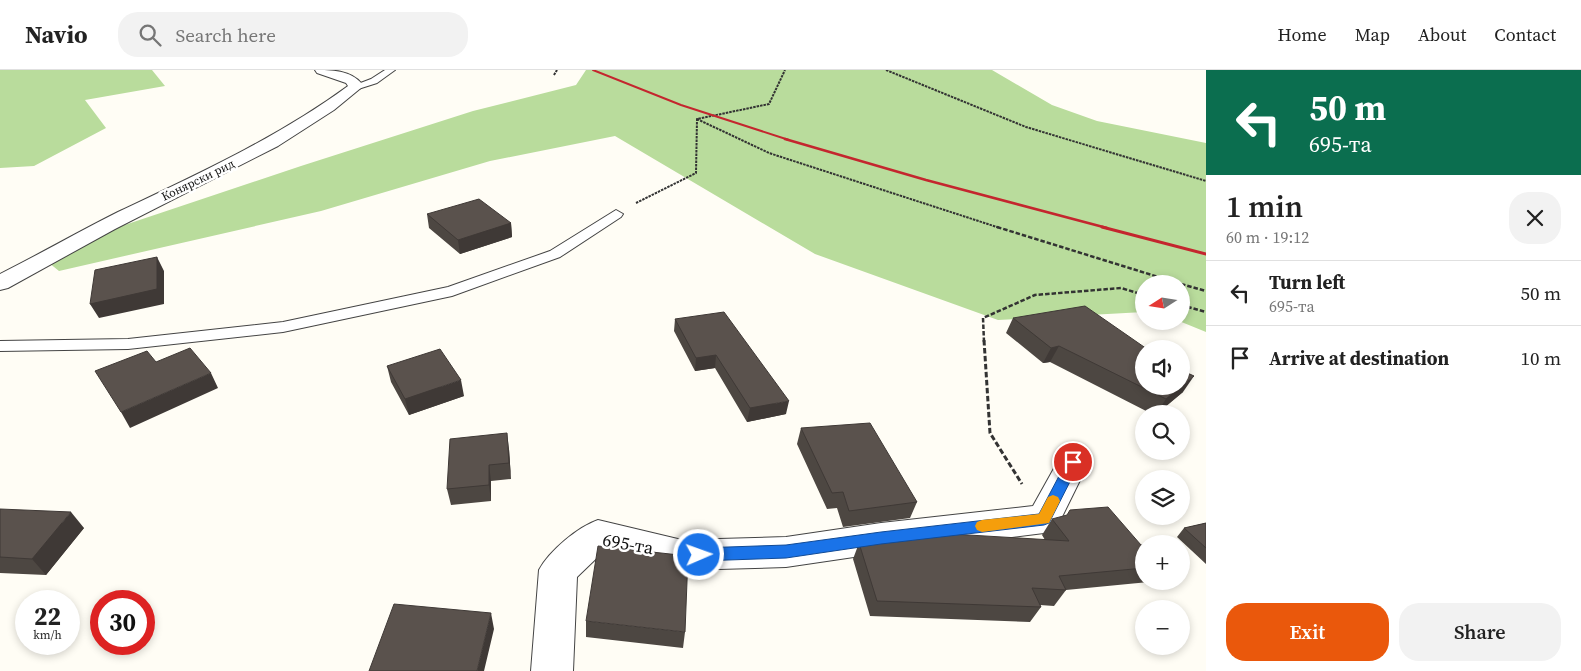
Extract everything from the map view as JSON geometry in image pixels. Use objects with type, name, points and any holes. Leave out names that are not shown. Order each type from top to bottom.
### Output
[{"type":"street","points":[[321,70],[351,80],[355,84],[354,87]]},
{"type":"street","name":"Конярски рид","points":[[0,283],[122,218],[270,145],[331,106],[354,87]]},
{"type":"street","points":[[1044,519],[1073,462]]},
{"type":"street","name":"695-та","points":[[552,671],[558,570],[598,535],[682,555],[786,552],[881,538],[1044,519]]},
{"type":"lane","points":[[354,87],[374,81],[391,70]]},
{"type":"lane","points":[[0,346],[128,344],[283,327],[452,291],[555,254],[616,214]]},
{"type":"path","points":[[554,75],[558,70]]},
{"type":"path","points":[[697,120],[770,104],[785,70]]},
{"type":"path","points":[[886,70],[1026,127],[1206,181]]},
{"type":"path","points":[[616,214],[696,173],[697,120]]},
{"type":"path","points":[[697,120],[769,153],[1048,244],[1151,275]]},
{"type":"path","points":[[1190,287],[1206,291]]},
{"type":"path","points":[[1044,519],[990,433],[982,318],[1035,295],[1121,288],[1135,292]]},
{"type":"path","points":[[1190,308],[1206,312]]},
{"type":"green space","points":[[0,70],[152,70],[165,86],[85,100],[106,128],[34,166],[0,168]]},
{"type":"green space","points":[[586,70],[992,70],[1052,105],[1097,121],[1206,143],[1206,332],[1190,325],[1190,275],[1135,275],[1135,312],[998,320],[815,254],[615,136],[490,161],[321,211],[59,271],[38,254],[473,111],[576,85]]},
{"type":"building","points":[[479,199],[511,223],[458,240],[427,214]]},
{"type":"building","points":[[157,257],[157,289],[90,304],[95,270]]},
{"type":"building","points":[[1085,306],[1135,341],[1135,384],[1059,346],[1051,348],[1013,318]]},
{"type":"building","points":[[724,312],[789,401],[750,408],[716,355],[696,358],[675,319]]},
{"type":"building","points":[[190,348],[211,373],[121,412],[95,371],[147,351],[156,362]]},
{"type":"building","points":[[440,349],[461,380],[405,399],[387,366]]},
{"type":"building","points":[[1158,395],[1171,395],[1166,399]]},
{"type":"building","points":[[870,423],[917,502],[849,511],[843,492],[832,493],[801,428]]},
{"type":"building","points":[[507,433],[509,463],[489,465],[489,485],[447,489],[450,439]]},
{"type":"building","points":[[1108,507],[1135,538],[1135,569],[1059,576],[1066,590],[1032,588],[1041,607],[877,601],[859,543],[935,533],[1069,541],[1052,519],[1067,515],[1070,510]]},
{"type":"building","points":[[0,509],[71,512],[32,559],[0,557]]},
{"type":"building","points":[[1206,523],[1206,548],[1184,528]]},
{"type":"building","points":[[598,546],[688,556],[685,632],[586,621]]},
{"type":"building","points":[[394,604],[491,613],[477,671],[369,671]]},
{"type":"railway","points":[[593,70],[681,105],[789,140]]},
{"type":"railway","points":[[785,139],[926,180],[1107,228]]},
{"type":"railway","points":[[1102,227],[1206,254]]},
{"type":"slow traffic","points":[[982,526],[1044,519],[1053,501]]},
{"type":"route","points":[[699,555],[786,552],[881,538],[1044,519],[1073,462]]}]
